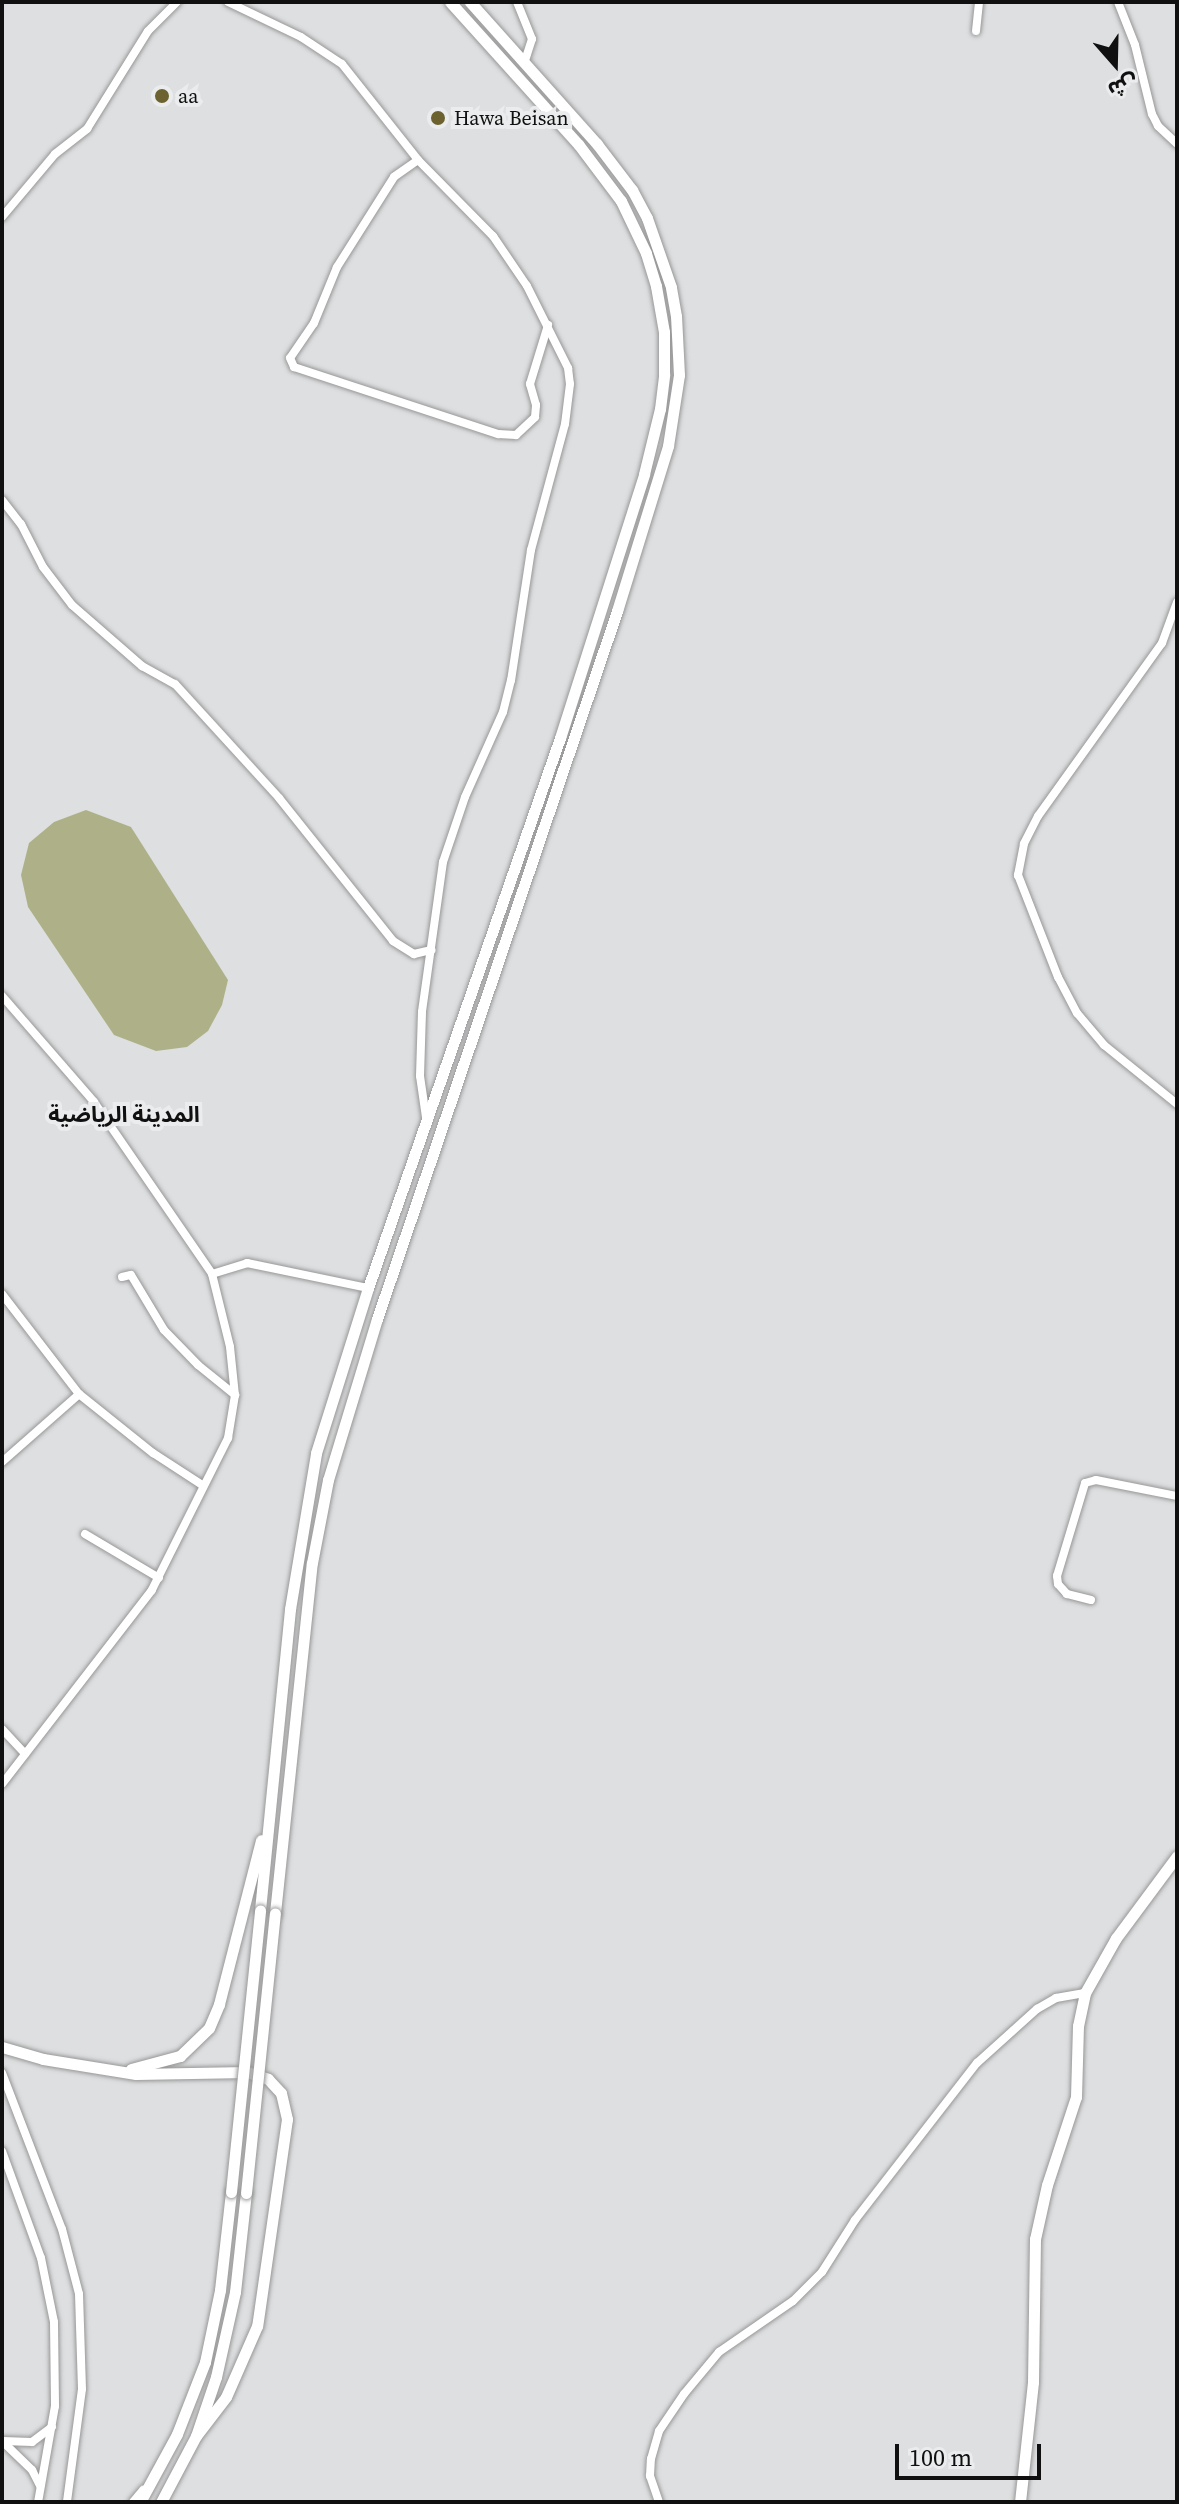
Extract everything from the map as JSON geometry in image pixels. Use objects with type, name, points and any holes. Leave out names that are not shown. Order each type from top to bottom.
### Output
[{"type":"main road","points":[[140,2502],[191,2403],[205,2362],[220,2290],[290,1609],[316,1453],[426,1118],[446,1073],[560,738],[644,474],[660,409],[665,349],[656,286],[646,253],[621,201],[578,144],[450,2]]},
{"type":"main road","points":[[196,2436],[227,2335],[246,2193],[312,1563],[328,1480],[377,1319],[492,974],[591,693],[668,446],[676,405],[676,316],[661,254],[647,218],[613,162],[470,2]]},
{"type":"main road","points":[[119,2071],[180,2056],[209,2028],[219,2004],[271,1801]]},
{"type":"main road","points":[[1020,2502],[1034,2368],[1035,2239],[1047,2185],[1076,2097],[1078,2026],[1085,1993],[1116,1938],[1177,1856]]},
{"type":"main road","points":[[2,2047],[43,2059],[119,2071],[258,2074],[276,2086],[286,2110],[257,2326],[226,2397],[196,2436],[161,2502]]},
{"type":"street","points":[[2,217],[55,154],[87,129],[148,31],[177,2]]},
{"type":"street","points":[[228,2],[301,37],[342,64],[418,160],[493,236],[548,325],[568,368],[570,384],[565,424],[531,550],[513,670],[503,712],[448,840],[419,1049],[426,1118]]},
{"type":"street","points":[[517,2],[532,39],[524,64]]},
{"type":"street","points":[[976,31],[979,2]]},
{"type":"street","points":[[1118,2],[1135,45],[1152,114],[1158,126],[1177,144]]},
{"type":"street","points":[[418,160],[394,177],[375,206],[337,267],[314,323],[293,353],[290,363],[333,382],[498,434],[516,435],[535,417],[536,405],[530,384],[548,325]]},
{"type":"street","points":[[2,500],[21,524],[43,567],[72,605],[142,666],[175,684],[279,798],[393,941],[414,954],[432,950]]},
{"type":"street","points":[[1177,602],[1162,643],[1038,816],[1024,844],[1018,875],[1058,977],[1077,1013],[1104,1045],[1177,1104]]},
{"type":"street","points":[[2,996],[94,1102],[212,1274],[230,1347],[235,1395],[228,1438],[202,1485],[159,1578],[2,1784]]},
{"type":"street","points":[[212,1274],[247,1263],[368,1288]]},
{"type":"street","points":[[122,1277],[131,1275],[164,1330],[198,1365],[235,1395]]},
{"type":"street","points":[[2,1294],[79,1394],[178,1471],[202,1485]]},
{"type":"street","points":[[2,1462],[79,1394]]},
{"type":"street","points":[[1091,1600],[1067,1594],[1058,1584],[1057,1576],[1085,1483],[1096,1480],[1177,1496]]},
{"type":"street","points":[[85,1534],[159,1578]]},
{"type":"street","points":[[2,1729],[25,1754]]},
{"type":"street","points":[[659,2502],[650,2476],[659,2431],[684,2394],[719,2352],[783,2309],[822,2272],[855,2220],[977,2063],[1037,2009],[1056,1998],[1085,1993]]},
{"type":"street","points":[[2,2073],[62,2229],[79,2294],[82,2389],[67,2502]]},
{"type":"street","points":[[2,2151],[35,2237],[51,2300],[56,2364],[52,2426],[38,2502]]},
{"type":"street","points":[[2,2441],[32,2442],[52,2426]]},
{"type":"street","points":[[2,2441],[32,2470],[41,2487]]},
{"type":"street","points":[[133,2502],[152,2481]]},
{"type":"green space","points":[[86,810],[131,827],[228,980],[222,1005],[208,1031],[187,1047],[156,1051],[114,1035],[28,907],[21,875],[29,843],[54,822]]},
{"type":"place","name":"aa","points":[[162,96]]},
{"type":"place","name":"Hawa Beisan","points":[[438,118]]},
{"type":"district","name":"المدينة الرياضية","points":[[124,1115]]}]
